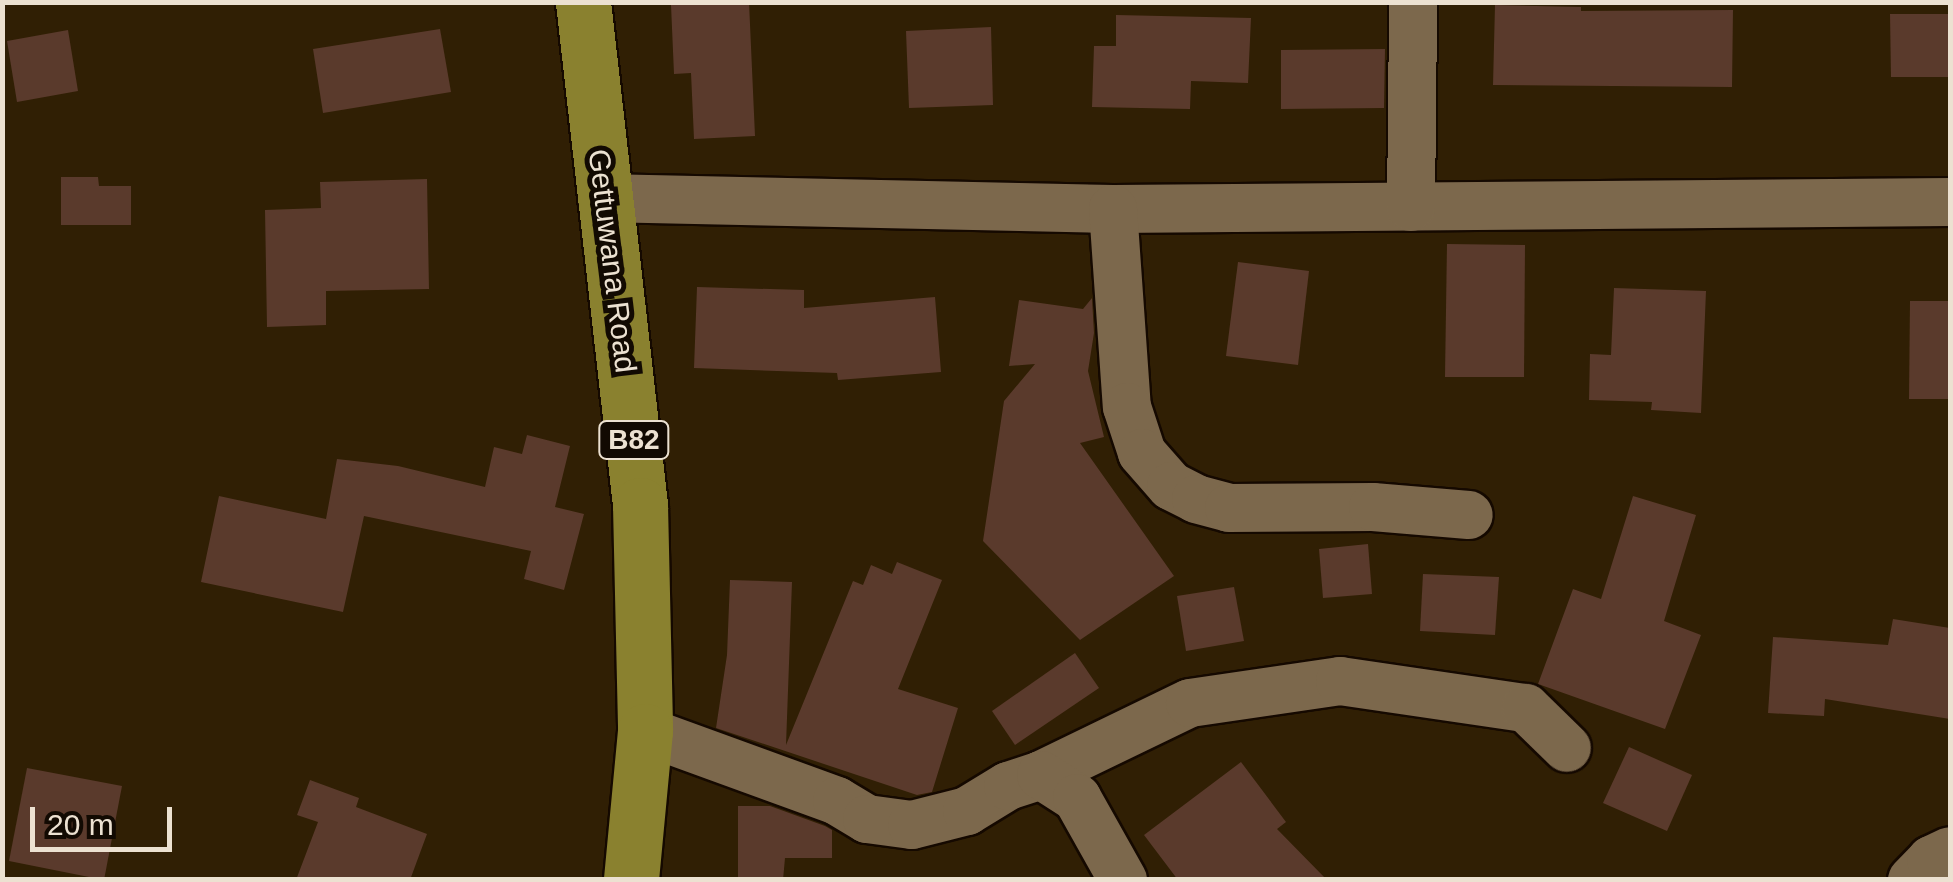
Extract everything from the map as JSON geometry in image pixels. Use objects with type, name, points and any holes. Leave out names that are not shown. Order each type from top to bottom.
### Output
[{"type":"main road","name":"Gettuwana Road","points":[[583,2],[602,198],[622,314],[640,505],[645,731],[631,880]]},
{"type":"street","points":[[1411,206],[1413,2]]},
{"type":"street","points":[[602,198],[1113,209],[1950,202]]},
{"type":"street","points":[[1113,209],[1128,407],[1142,453],[1172,486],[1196,499],[1229,508],[1374,507],[1469,515]]},
{"type":"street","points":[[645,731],[837,801],[867,820],[912,826],[968,812],[1008,786],[1041,775],[1190,703],[1340,681],[1526,708],[1567,748]]},
{"type":"street","points":[[1041,775],[1077,798],[1124,880]]},
{"type":"street","points":[[1912,880],[1931,860],[1950,851]]},
{"type":"building","points":[[749,2],[755,136],[694,139],[691,73],[674,74],[671,5]]},
{"type":"building","points":[[1495,5],[1581,7],[1581,11],[1733,10],[1732,87],[1493,85]]},
{"type":"building","points":[[1890,14],[1950,14],[1950,77],[1891,77]]},
{"type":"building","points":[[1116,15],[1251,18],[1248,83],[1191,81],[1190,109],[1092,107],[1094,46],[1116,46]]},
{"type":"building","points":[[991,27],[993,105],[909,108],[906,31]]},
{"type":"building","points":[[440,29],[451,92],[323,113],[313,49]]},
{"type":"building","points":[[68,30],[78,91],[17,102],[7,41]]},
{"type":"building","points":[[1385,49],[1384,108],[1281,109],[1281,50]]},
{"type":"building","points":[[61,177],[98,177],[99,186],[131,186],[131,225],[61,225]]},
{"type":"building","points":[[427,179],[429,289],[326,291],[326,325],[267,327],[265,210],[321,208],[320,182]]},
{"type":"building","points":[[1447,244],[1525,245],[1524,377],[1445,377]]},
{"type":"building","points":[[1238,262],[1309,271],[1298,365],[1226,356]]},
{"type":"building","points":[[697,287],[804,290],[804,308],[935,297],[941,372],[838,380],[837,373],[694,368]]},
{"type":"building","points":[[1614,288],[1706,291],[1701,413],[1651,410],[1652,402],[1589,400],[1590,354],[1611,355]]},
{"type":"building","points":[[1092,298],[1094,333],[1088,371],[1104,437],[1080,443],[1174,576],[1080,640],[983,541],[1004,401],[1035,364],[1009,366],[1019,300],[1083,309]]},
{"type":"building","points":[[1910,301],[1950,301],[1950,399],[1909,399]]},
{"type":"building","points":[[527,435],[570,446],[555,507],[584,514],[564,590],[524,579],[531,551],[364,516],[343,612],[201,582],[219,496],[326,519],[337,459],[398,466],[485,487],[494,447],[522,454]]},
{"type":"building","points":[[1633,496],[1696,515],[1664,621],[1701,635],[1665,729],[1538,684],[1573,589],[1601,599]]},
{"type":"building","points":[[1368,544],[1372,594],[1323,598],[1319,549]]},
{"type":"building","points":[[897,562],[942,580],[898,689],[958,708],[932,792],[917,795],[716,728],[727,655],[730,580],[792,582],[786,745],[853,581],[863,585],[871,565],[892,574]]},
{"type":"building","points":[[1423,574],[1499,577],[1495,635],[1420,631]]},
{"type":"building","points":[[1234,587],[1244,641],[1186,651],[1177,596]]},
{"type":"building","points":[[1893,619],[1950,628],[1950,719],[1825,699],[1824,716],[1768,713],[1773,637],[1888,645]]},
{"type":"building","points":[[1075,653],[1099,688],[1015,745],[992,711]]},
{"type":"building","points":[[1629,747],[1692,775],[1667,831],[1603,803]]},
{"type":"building","points":[[1241,762],[1286,822],[1277,829],[1327,880],[1178,880],[1144,835]]},
{"type":"building","points":[[27,768],[122,786],[104,880],[9,861]]},
{"type":"building","points":[[310,780],[359,798],[356,807],[427,834],[410,880],[296,880],[318,822],[297,815]]},
{"type":"building","points":[[738,806],[770,806],[825,826],[832,830],[832,858],[785,858],[783,880],[738,880]]}]
